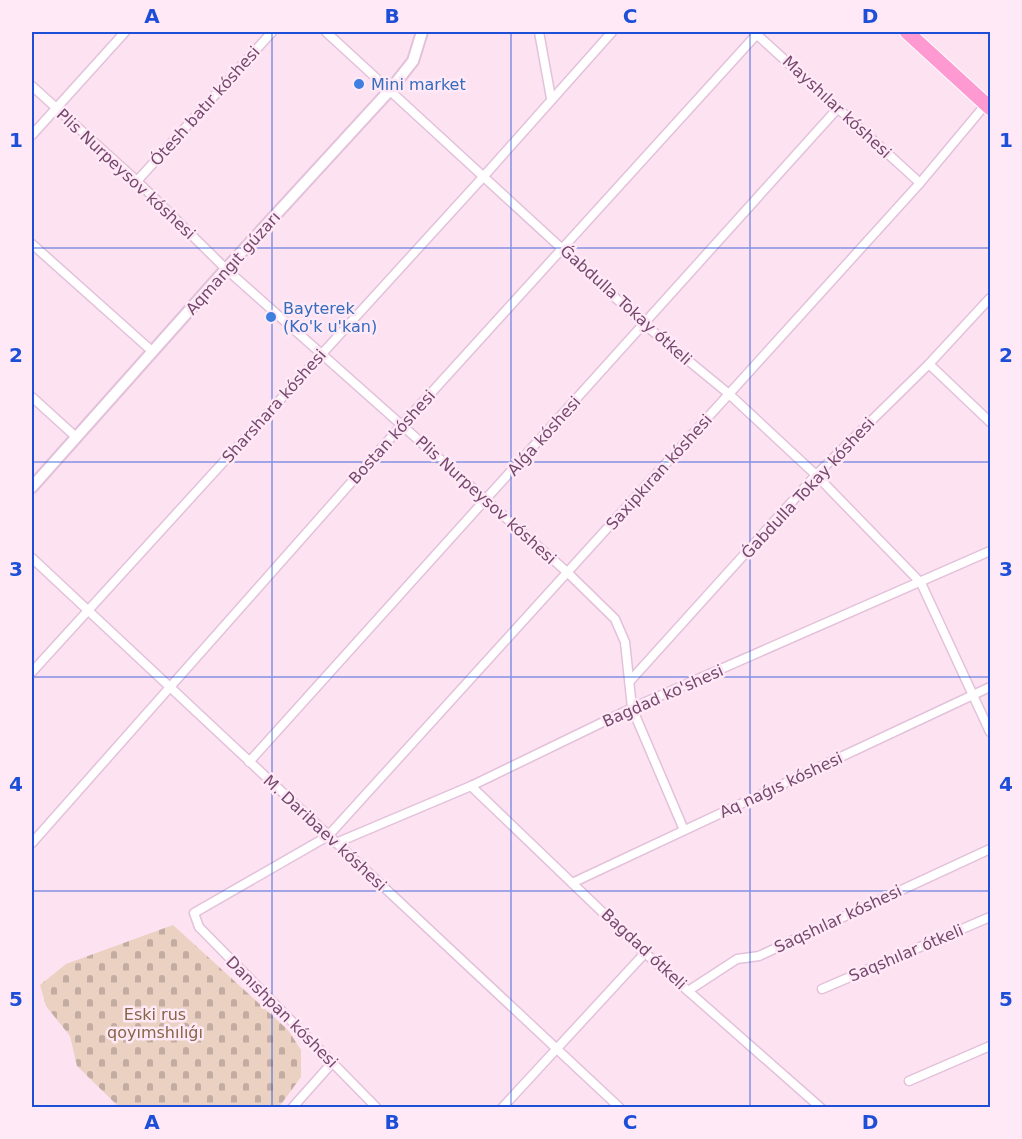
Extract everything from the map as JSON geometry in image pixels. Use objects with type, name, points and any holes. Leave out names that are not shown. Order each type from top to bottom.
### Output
[{"type":"main road","points":[[910,33],[988,106]]},
{"type":"street","points":[[32,135],[125,32]]},
{"type":"street","name":"Ótesh batır kóshesi","points":[[137,181],[272,32]]},
{"type":"street","name":"Ǵabdulla Tokay ótkeli","points":[[326,32],[645,325],[729,394],[816,475],[921,583],[990,732]]},
{"type":"street","name":"Aqmangıt gúzarı","points":[[32,487],[226,269],[390,90],[413,61],[422,32]]},
{"type":"street","points":[[539,32],[551,98]]},
{"type":"street","name":"Sharshara kóshesi","points":[[32,672],[484,176],[612,32]]},
{"type":"street","name":"Mayshılar kóshesi","points":[[756,33],[920,183]]},
{"type":"street","name":"Bostan kóshesi","points":[[32,843],[402,426],[756,33]]},
{"type":"street","name":"Plis Nurpeysov kóshesi","points":[[32,86],[137,181],[226,269],[567,572],[615,619],[624,642],[632,708],[684,830]]},
{"type":"street","name":"Saxipkıran kóshesi","points":[[194,913],[328,836],[988,106]]},
{"type":"street","name":"Alǵa kóshesi","points":[[249,762],[645,325],[838,108]]},
{"type":"street","points":[[32,244],[153,352]]},
{"type":"street","name":"Ǵabdulla Tokay kóshesi","points":[[630,681],[816,475],[929,364],[990,298]]},
{"type":"street","points":[[929,364],[990,422]]},
{"type":"street","points":[[32,397],[76,437]]},
{"type":"street","name":"Bagdad ko'shesi","points":[[336,843],[471,786],[632,708],[990,551]]},
{"type":"street","name":"M. Daribaev kóshesi","points":[[32,558],[620,1107]]},
{"type":"street","name":"Aq naǵıs kóshesi","points":[[572,883],[990,687]]},
{"type":"street","name":"Bagdad ótkeli","points":[[471,786],[645,953],[821,1107]]},
{"type":"street","name":"Saqshılar kóshesi","points":[[688,991],[737,959],[759,956],[990,849]]},
{"type":"street","name":"Danıshpan kóshesi","points":[[194,913],[199,927],[377,1107]]},
{"type":"street","name":"Saqshılar ótkeli","points":[[822,989],[990,917]]},
{"type":"street","points":[[501,1107],[645,953]]},
{"type":"street","points":[[909,1081],[990,1046]]},
{"type":"street","points":[[292,1107],[332,1063]]},
{"type":"green space","name":"Eski rus qoyımshılıǵı","points":[[173,925],[288,1030],[301,1050],[301,1077],[279,1107],[119,1107],[77,1066],[70,1036],[46,1006],[40,985],[66,964]]},
{"type":"place","name":"Mini market","points":[[359,84]]},
{"type":"place","name":"Bayterek (Ko'k u'kan)","points":[[271,317]]}]
